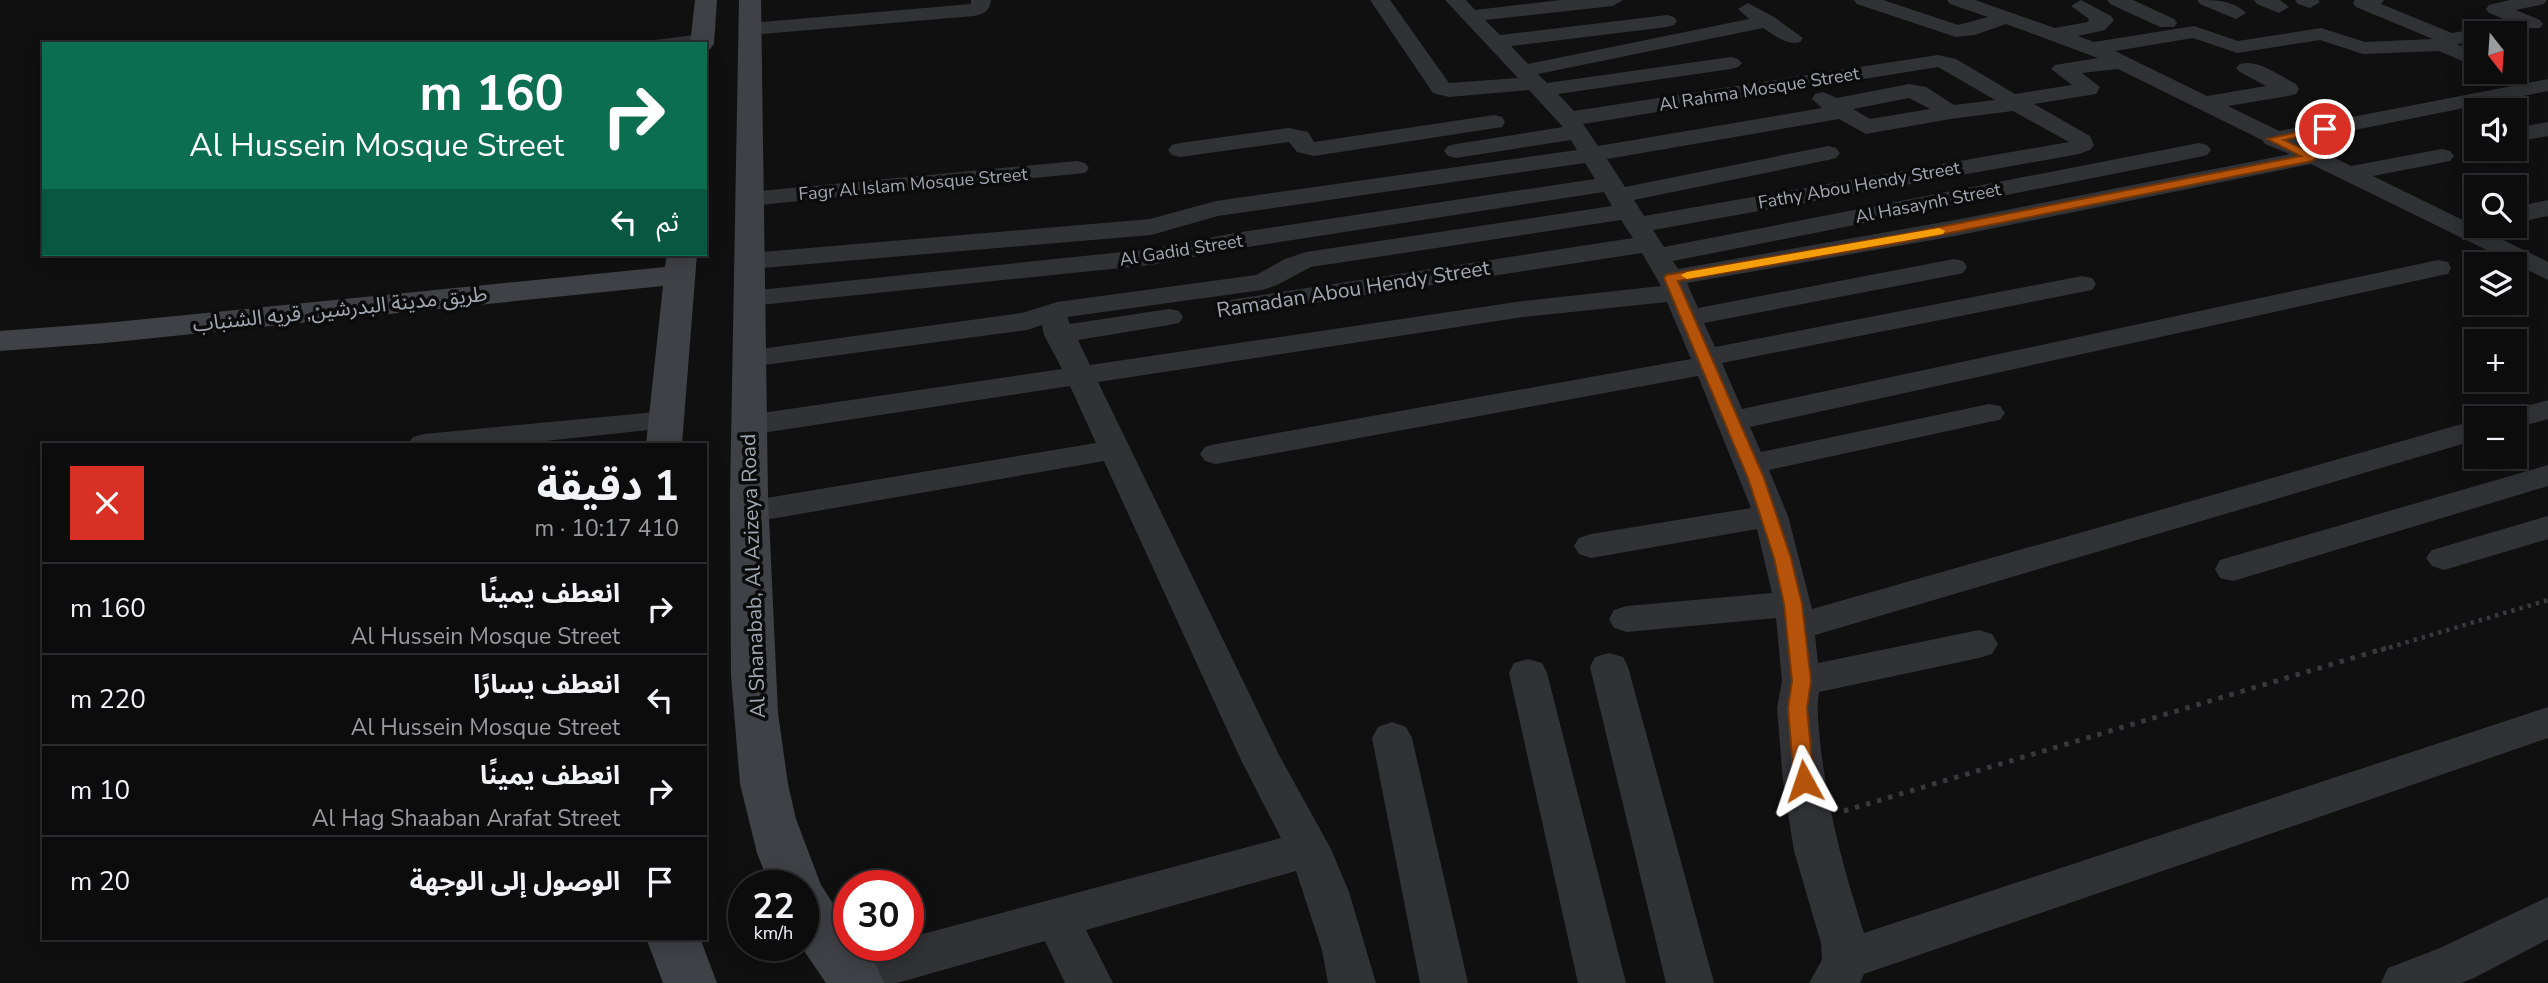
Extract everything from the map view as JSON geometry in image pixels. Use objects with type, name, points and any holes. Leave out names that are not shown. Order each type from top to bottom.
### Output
[{"type":"street","points":[[702,42],[706,0]]},
{"type":"street","name":"Al Shanabab, Al Azizeya Road","points":[[750,0],[748,512],[753,670],[758,739],[767,800],[788,870]]},
{"type":"street","points":[[749,37],[974,10],[980,8],[981,0]]},
{"type":"street","points":[[1380,0],[1441,88],[1557,109],[1671,43],[1718,30],[1767,21]]},
{"type":"street","points":[[1864,0],[1960,32]]},
{"type":"street","points":[[1958,0],[1965,0]]},
{"type":"street","points":[[1958,0],[2093,48],[2346,174],[2464,224]]},
{"type":"street","points":[[2117,0],[2167,23]]},
{"type":"street","points":[[2207,0],[2236,13]]},
{"type":"street","points":[[2373,0],[2363,3],[2446,42],[2464,53]]},
{"type":"street","points":[[2537,0],[2496,9],[2540,22]]},
{"type":"street","points":[[1462,8],[1608,5]]},
{"type":"street","points":[[2053,34],[2100,25],[2098,21],[2104,18],[2085,5],[2059,9]]},
{"type":"street","points":[[1462,8],[1557,109],[1648,245],[1707,362],[1771,516],[1794,616],[1801,681],[1797,708],[1810,822],[1844,943],[1839,971],[2548,722]]},
{"type":"street","points":[[1723,10],[1748,9],[1793,38]]},
{"type":"street","points":[[1949,63],[1962,57],[1937,41],[2005,18]]},
{"type":"street","points":[[1495,42],[1667,21]]},
{"type":"street","points":[[749,37],[968,30]]},
{"type":"street","points":[[2093,48],[2194,32],[2236,47],[2320,34],[2363,48],[2446,42],[2464,37]]},
{"type":"street","points":[[1671,43],[1707,67]]},
{"type":"street","name":"Al Rahma Mosque Street","points":[[1557,109],[1797,83],[1938,61],[1949,63]]},
{"type":"street","points":[[1797,83],[1866,127],[2088,89],[2085,83],[2062,69],[2122,62]]},
{"type":"street","points":[[750,280],[1176,222],[1557,109],[1707,67],[1731,63]]},
{"type":"street","points":[[1949,63],[2014,103]]},
{"type":"street","points":[[2204,103],[2288,89],[2247,68]]},
{"type":"street","points":[[1844,76],[1878,97]]},
{"type":"street","points":[[2527,78],[2548,85]]},
{"type":"street","points":[[2273,139],[2548,85]]},
{"type":"street","points":[[1180,150],[1289,135],[1300,137],[1305,147],[1314,149],[1557,109],[1837,109],[1878,97],[1914,91],[1950,112]]},
{"type":"street","name":"Fathy Abou Hendy Street","points":[[1648,245],[1888,178],[2082,145],[2082,141],[2076,136],[2014,103]]},
{"type":"street","points":[[2527,133],[2548,129]]},
{"type":"street","name":"Al Hasaynh Street","points":[[1648,245],[2199,150]]},
{"type":"street","points":[[749,425],[1523,309],[1828,153]]},
{"type":"street","points":[[2346,174],[2442,156]]},
{"type":"street","points":[[749,358],[1027,320],[1054,323],[1262,282],[1294,263],[1363,251],[1904,238],[2312,157]]},
{"type":"street","name":"Fagr Al Islam Mosque Street","points":[[750,199],[1077,168]]},
{"type":"street","points":[[2527,212],[2548,208]]},
{"type":"street","points":[[2488,238],[2510,252]]},
{"type":"street","name":"Al Gadid Street","points":[[750,280],[1151,257],[1235,241],[1648,245]]},
{"type":"street","points":[[1648,245],[1954,267]]},
{"type":"street","name":"Ramadan Abou Hendy Street","points":[[1054,323],[1385,283],[1648,245]]},
{"type":"street","points":[[1363,251],[1385,283]]},
{"type":"street","points":[[2527,258],[2548,253]]},
{"type":"street","points":[[2527,262],[2548,272]]},
{"type":"street","points":[[1732,421],[2438,268]]},
{"type":"street","points":[[444,443],[665,432],[680,274]]},
{"type":"street","name":"طريق مدينة البدرشين, قريه الشنباب","points":[[0,341],[105,333],[680,274]]},
{"type":"street","name":"طريق مدينة البدرشين, قريه الشنباب","points":[[0,359],[680,274]]},
{"type":"street","points":[[1216,454],[1707,362],[2082,284]]},
{"type":"street","points":[[1054,323],[1261,760],[1309,849],[1331,904],[1352,983]]},
{"type":"street","points":[[2527,415],[2548,409]]},
{"type":"street","points":[[1750,464],[1989,413]]},
{"type":"street","points":[[1627,619],[1794,616],[2464,433]]},
{"type":"street","points":[[748,512],[1113,450]]},
{"type":"street","points":[[2233,569],[2548,475]]},
{"type":"street","points":[[1591,546],[1771,516]]},
{"type":"street","points":[[2444,558],[2548,527]]},
{"type":"street","points":[[1801,681],[1979,643]]},
{"type":"street","points":[[1609,667],[1690,983]]},
{"type":"street","points":[[1528,673],[1602,983]]},
{"type":"street","points":[[1392,738],[1444,983]]},
{"type":"street","points":[[819,926],[853,979],[1309,849]]},
{"type":"street","points":[[2405,983],[2457,963],[2548,916]]},
{"type":"street","points":[[1056,919],[1089,983]]},
{"type":"street","points":[[674,940],[690,983]]},
{"type":"path","points":[[1810,822],[2548,600]]},
{"type":"slow traffic","points":[[1687,275],[1939,231]]},
{"type":"route","points":[[1804,781],[1797,708],[1801,681],[1793,604],[1783,558],[1756,478],[1671,278],[1852,248],[2312,157],[2273,139],[2325,129]]}]
